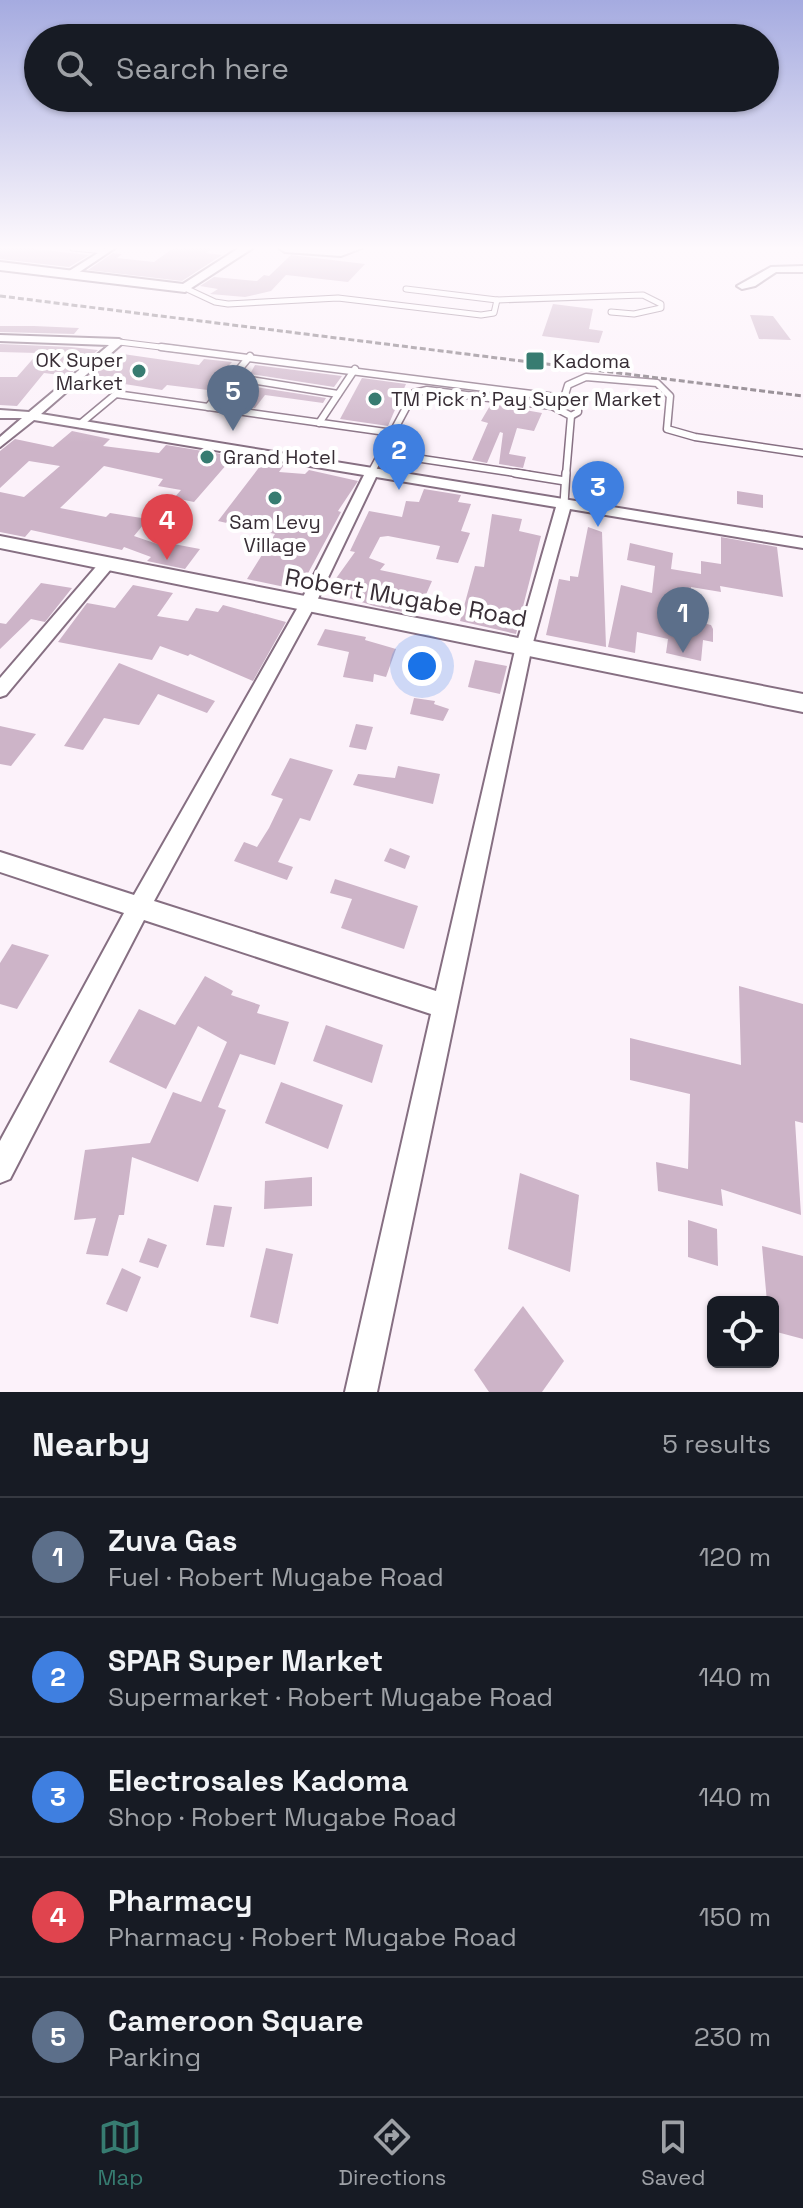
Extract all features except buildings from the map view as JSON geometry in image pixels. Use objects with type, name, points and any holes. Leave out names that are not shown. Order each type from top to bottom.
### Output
[{"type":"street","points":[[0,338],[119,342]]},
{"type":"street","points":[[0,443],[103,340]]},
{"type":"street","points":[[0,430],[26,415],[119,342]]},
{"type":"street","points":[[0,414],[26,415],[371,473],[564,492],[803,543]]},
{"type":"street","points":[[0,1169],[140,905],[306,607],[371,473]]},
{"type":"street","points":[[361,1392],[524,646],[564,492]]},
{"type":"street","name":"Robert Mugabe Road","points":[[0,542],[306,607],[524,646],[803,703]]},
{"type":"street","points":[[0,690],[106,565]]},
{"type":"street","points":[[0,862],[447,1007]]},
{"type":"lane","points":[[464,313],[494,313]]},
{"type":"lane","points":[[119,342],[355,369],[564,398],[578,403],[578,412],[571,416]]},
{"type":"lane","points":[[208,407],[250,356]]},
{"type":"lane","points":[[319,423],[355,369]]},
{"type":"lane","points":[[232,377],[338,394]]},
{"type":"lane","points":[[564,398],[568,385],[586,377],[657,383],[670,396],[667,429],[695,437],[803,453]]},
{"type":"lane","points":[[371,473],[414,393],[419,391],[552,406],[571,416]]},
{"type":"lane","points":[[80,424],[116,394],[393,433]]},
{"type":"lane","points":[[382,453],[564,492],[571,416]]},
{"type":"railway","points":[[136,313],[803,396]]},
{"type":"place","name":"Kadoma","points":[[535,361]]},
{"type":"place","name":"OK Super Market","points":[[139,371]]},
{"type":"place","name":"TM Pick n' Pay Super Market","points":[[375,399]]},
{"type":"place","name":"Cameroon Square","points":[[233,431]]},
{"type":"place","name":"Grand Hotel","points":[[207,457]]},
{"type":"place","name":"SPAR Super Market","points":[[399,490]]},
{"type":"place","name":"Sam Levy Village","points":[[275,498]]},
{"type":"place","name":"Electrosales Kadoma","points":[[598,527]]},
{"type":"place","name":"Pharmacy","points":[[167,560]]},
{"type":"place","name":"Zuva Gas","points":[[683,653]]}]
